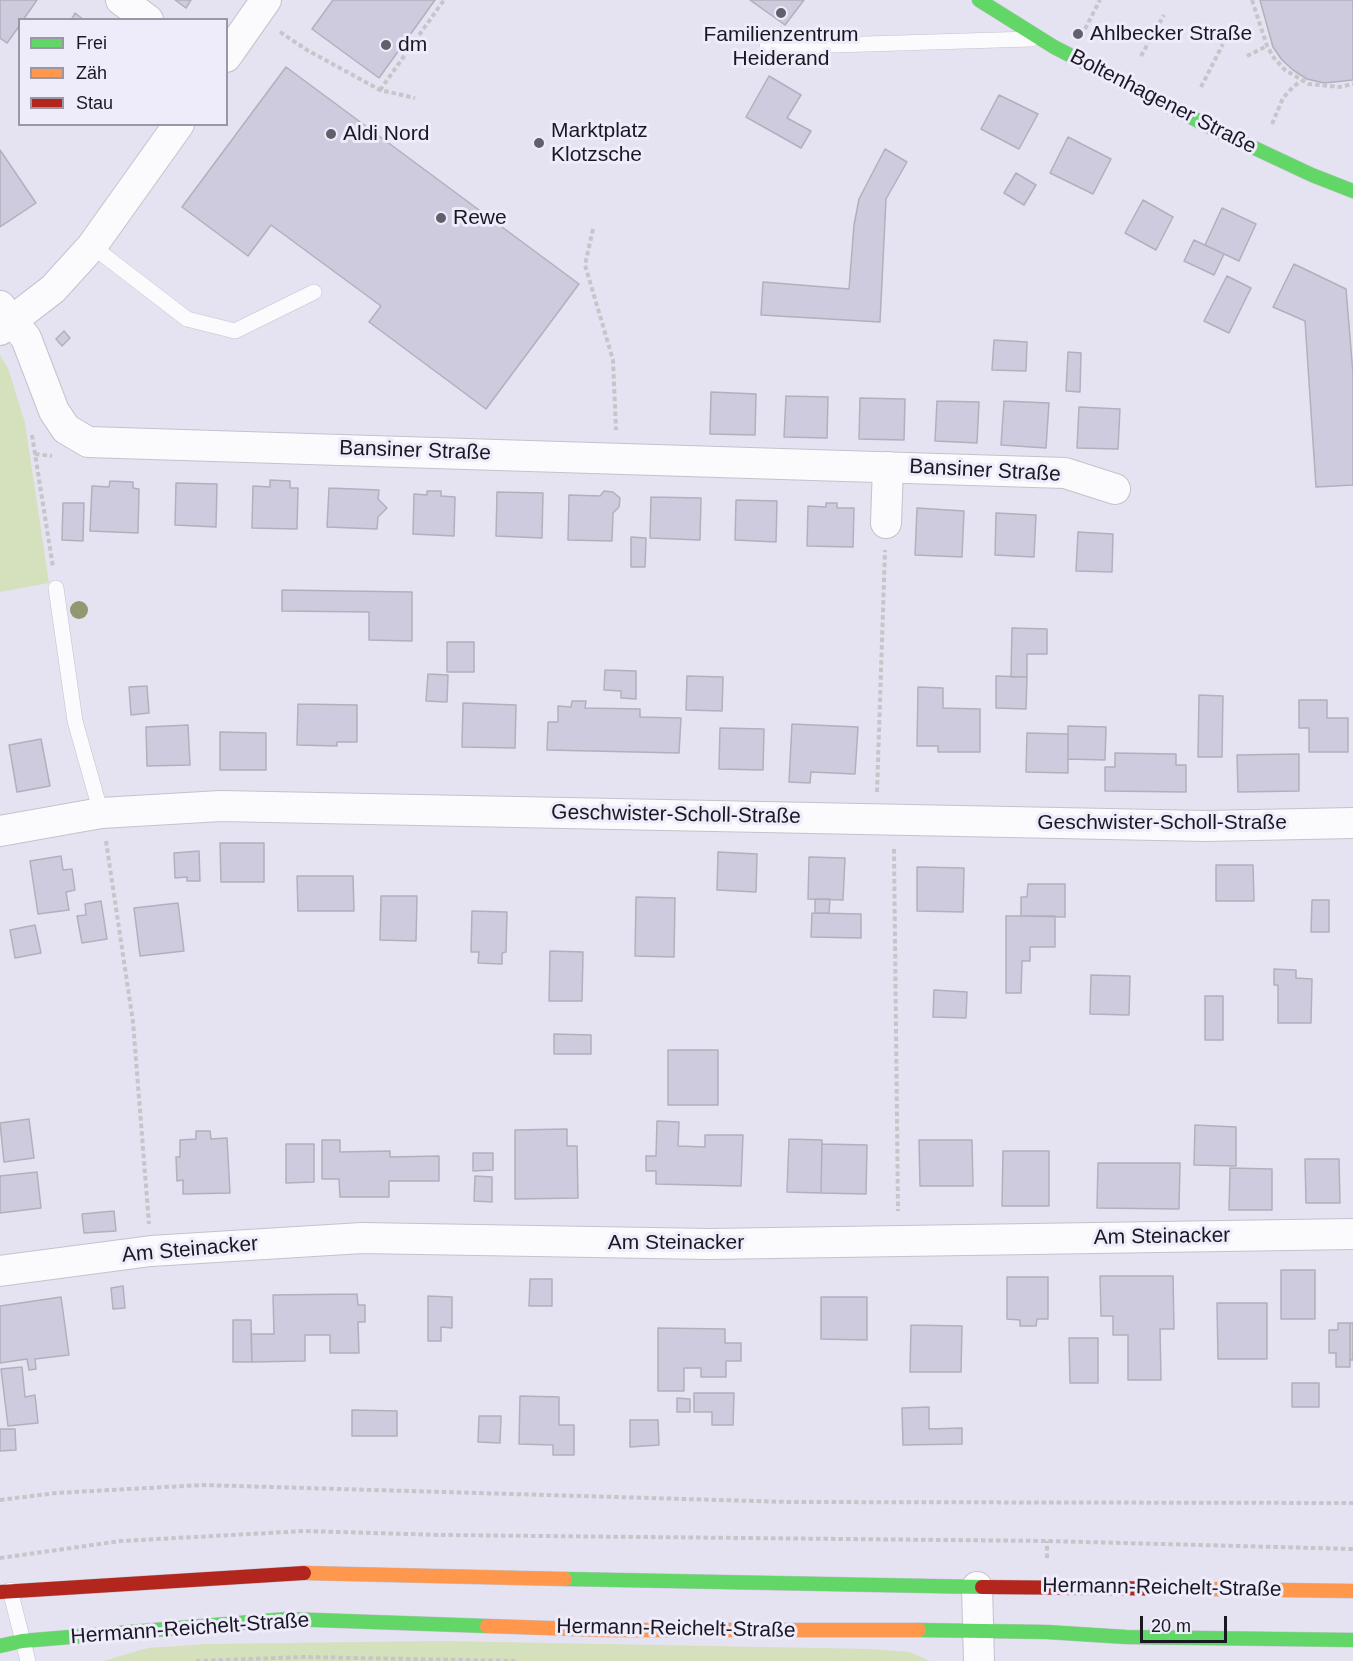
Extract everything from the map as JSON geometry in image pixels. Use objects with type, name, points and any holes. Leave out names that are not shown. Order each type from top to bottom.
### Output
[{"type":"main road","name":"Boltenhagener Straße","points":[[979,0],[1039,39],[1216,130],[1312,175],[1349,186]]},
{"type":"main road","name":"Hermann-Reichelt-Straße","points":[[5,1591],[291,1573],[977,1587],[1353,1591]]},
{"type":"main road","name":"Hermann-Reichelt-Straße","points":[[0,1646],[22,1641],[287,1619],[607,1630],[978,1630],[1126,1637],[1353,1640]]},
{"type":"street","points":[[121,0],[145,18]]},
{"type":"street","points":[[228,54],[266,0]]},
{"type":"street","points":[[4,319],[53,289],[92,246],[178,126]]},
{"type":"street","name":"Bansiner Straße","points":[[4,319],[26,338],[54,411],[66,429],[88,442],[1065,473],[1115,489]]},
{"type":"street","name":"Bansiner Straße","points":[[886,523],[888,467]]},
{"type":"street","name":"Geschwister-Scholl-Straße","points":[[0,831],[101,813],[221,807],[1206,826],[1353,823]]},
{"type":"street","name":"Am Steinacker","points":[[0,1271],[151,1251],[362,1238],[709,1244],[1353,1234]]},
{"type":"street","points":[[977,1587],[979,1661]]},
{"type":"lane","points":[[767,47],[1039,39]]},
{"type":"lane","points":[[92,246],[187,320],[235,331],[314,292]]},
{"type":"lane","points":[[56,588],[75,721],[101,813]]},
{"type":"lane","points":[[5,1591],[28,1661]]},
{"type":"path","points":[[380,90],[444,0]]},
{"type":"path","points":[[1081,36],[1100,0]]},
{"type":"path","points":[[1252,0],[1267,46],[1284,70],[1301,81],[1324,87],[1353,84]]},
{"type":"path","points":[[1141,56],[1164,15]]},
{"type":"path","points":[[1198,93],[1223,44]]},
{"type":"path","points":[[301,46],[380,90],[415,98]]},
{"type":"path","points":[[1247,56],[1267,46]]},
{"type":"path","points":[[1270,128],[1283,98],[1301,81]]},
{"type":"path","points":[[592,229],[585,265],[613,360],[617,457]]},
{"type":"path","points":[[32,433],[56,588]]},
{"type":"path","points":[[886,523],[885,819],[898,1240]]},
{"type":"path","points":[[101,813],[133,1022],[151,1251]]},
{"type":"path","points":[[0,1500],[56,1493],[202,1485],[788,1502],[1353,1503]]},
{"type":"path","points":[[0,1558],[121,1541],[305,1531],[442,1535],[1047,1541],[1353,1549]]},
{"type":"path","points":[[196,1661],[303,1657],[528,1661]]},
{"type":"green space","points":[[0,355],[8,368],[25,423],[49,583],[0,592]]},
{"type":"green space","points":[[442,1641],[871,1649],[909,1652],[930,1661],[103,1661],[148,1648],[207,1644]]},
{"type":"building","points":[[0,0],[37,0],[24,18],[18,18],[18,28],[7,43],[0,38]]},
{"type":"building","points":[[175,0],[191,0],[186,8]]},
{"type":"building","points":[[333,0],[435,0],[379,78],[312,29]]},
{"type":"building","name":"Familienzentrum Heiderand","points":[[750,0],[804,0],[785,25]]},
{"type":"building","points":[[1260,0],[1353,0],[1353,80],[1324,83],[1307,79],[1293,70],[1273,47]]},
{"type":"building","points":[[75,13],[81,18],[72,18]]},
{"type":"building","points":[[286,67],[579,284],[486,409],[369,322],[381,306],[271,225],[248,256],[182,207]]},
{"type":"building","points":[[769,76],[801,95],[787,118],[811,131],[801,148],[746,117]]},
{"type":"building","points":[[999,95],[1038,114],[1019,149],[981,129]]},
{"type":"building","points":[[1068,137],[1111,159],[1093,194],[1050,173]]},
{"type":"building","points":[[885,149],[907,162],[886,199],[880,322],[761,315],[763,282],[849,289],[854,225],[859,199]]},
{"type":"building","points":[[0,150],[36,203],[0,227]]},
{"type":"building","points":[[1016,173],[1036,185],[1024,205],[1004,193]]},
{"type":"building","points":[[1143,200],[1173,217],[1156,250],[1125,233]]},
{"type":"building","points":[[1222,208],[1256,224],[1239,261],[1205,245]]},
{"type":"building","points":[[1194,240],[1224,254],[1214,275],[1184,261]]},
{"type":"building","points":[[1294,264],[1346,289],[1353,374],[1353,485],[1316,487],[1305,321],[1273,307]]},
{"type":"building","points":[[1227,276],[1251,288],[1229,333],[1204,321]]},
{"type":"building","points":[[64,331],[70,338],[62,346],[56,339]]},
{"type":"building","points":[[994,340],[1027,342],[1026,371],[992,370]]},
{"type":"building","points":[[1068,352],[1081,353],[1080,392],[1066,391]]},
{"type":"building","points":[[711,392],[756,394],[755,435],[710,434]]},
{"type":"building","points":[[786,396],[828,397],[827,438],[784,437]]},
{"type":"building","points":[[860,398],[905,399],[904,440],[859,439]]},
{"type":"building","points":[[937,401],[979,402],[977,443],[935,441]]},
{"type":"building","points":[[1004,401],[1049,403],[1046,448],[1001,445]]},
{"type":"building","points":[[1079,407],[1120,409],[1118,449],[1077,448]]},
{"type":"building","points":[[270,480],[290,481],[290,488],[298,488],[297,529],[252,528],[253,486],[270,487]]},
{"type":"building","points":[[110,481],[133,482],[133,488],[139,489],[138,533],[90,531],[92,486],[109,487]]},
{"type":"building","points":[[176,483],[217,484],[216,527],[175,525]]},
{"type":"building","points":[[329,488],[379,490],[378,499],[387,508],[378,517],[377,529],[327,527]]},
{"type":"building","points":[[427,491],[441,491],[441,496],[455,497],[454,536],[413,534],[414,494],[427,495]]},
{"type":"building","points":[[604,491],[613,492],[620,498],[619,507],[613,513],[612,541],[568,540],[569,495],[600,496]]},
{"type":"building","points":[[497,492],[543,493],[542,538],[496,536]]},
{"type":"building","points":[[651,497],[701,498],[700,540],[650,538]]},
{"type":"building","points":[[736,500],[777,501],[776,542],[735,540]]},
{"type":"building","points":[[63,503],[84,503],[83,541],[62,540]]},
{"type":"building","points":[[826,503],[837,503],[837,508],[854,508],[853,547],[807,546],[808,506],[826,507]]},
{"type":"building","points":[[917,508],[964,511],[962,557],[915,555]]},
{"type":"building","points":[[996,513],[1036,515],[1034,557],[995,555]]},
{"type":"building","points":[[1078,532],[1113,534],[1112,572],[1076,571]]},
{"type":"building","points":[[631,537],[646,538],[645,567],[631,567]]},
{"type":"building","points":[[282,590],[412,592],[412,641],[369,640],[369,612],[282,611]]},
{"type":"building","points":[[1012,628],[1047,629],[1047,654],[1027,654],[1027,677],[1011,677]]},
{"type":"building","points":[[447,642],[474,642],[474,672],[447,672]]},
{"type":"building","points":[[605,670],[636,671],[636,699],[621,698],[621,691],[604,690]]},
{"type":"building","points":[[428,674],[448,675],[447,702],[426,701]]},
{"type":"building","points":[[687,676],[723,677],[722,711],[686,710]]},
{"type":"building","points":[[996,676],[1027,677],[1026,709],[996,708]]},
{"type":"building","points":[[147,686],[149,713],[131,715],[129,687]]},
{"type":"building","points":[[918,687],[943,688],[943,708],[980,709],[980,752],[938,752],[938,746],[917,746]]},
{"type":"building","points":[[1199,695],[1223,696],[1222,757],[1198,757]]},
{"type":"building","points":[[1299,700],[1327,700],[1327,718],[1348,718],[1348,752],[1309,752],[1309,728],[1299,728]]},
{"type":"building","points":[[572,701],[586,701],[585,708],[640,709],[640,717],[681,718],[679,753],[547,750],[548,722],[558,722],[558,706],[571,707]]},
{"type":"building","points":[[463,703],[516,705],[515,748],[462,747]]},
{"type":"building","points":[[298,704],[357,705],[357,742],[337,742],[337,746],[297,745]]},
{"type":"building","points":[[792,724],[858,727],[855,774],[811,772],[810,783],[789,782]]},
{"type":"building","points":[[188,725],[190,765],[147,766],[146,727]]},
{"type":"building","points":[[1068,726],[1106,727],[1105,760],[1068,759]]},
{"type":"building","points":[[720,728],[764,729],[763,770],[719,769]]},
{"type":"building","points":[[220,732],[266,733],[266,770],[220,770]]},
{"type":"building","points":[[1027,733],[1068,734],[1068,773],[1026,772]]},
{"type":"building","points":[[41,739],[50,786],[17,792],[9,745]]},
{"type":"building","points":[[1115,753],[1176,754],[1176,765],[1186,765],[1186,792],[1105,791],[1105,767],[1115,767]]},
{"type":"building","points":[[1299,754],[1299,791],[1238,792],[1237,755]]},
{"type":"building","points":[[220,843],[264,843],[264,882],[221,882]]},
{"type":"building","points":[[199,851],[200,881],[187,881],[187,877],[175,878],[174,853]]},
{"type":"building","points":[[718,852],[757,854],[756,892],[717,890]]},
{"type":"building","points":[[61,856],[63,870],[72,869],[75,890],[66,892],[69,910],[38,914],[30,861]]},
{"type":"building","points":[[809,857],[845,858],[843,900],[808,899]]},
{"type":"building","points":[[1216,865],[1253,865],[1254,901],[1216,901]]},
{"type":"building","points":[[917,867],[964,868],[963,912],[917,911]]},
{"type":"building","points":[[297,876],[353,876],[354,911],[298,911]]},
{"type":"building","points":[[1028,884],[1065,884],[1065,917],[1021,916],[1021,897],[1027,897]]},
{"type":"building","points":[[381,896],[417,896],[416,941],[380,940]]},
{"type":"building","points":[[636,897],[675,898],[674,957],[635,956]]},
{"type":"building","points":[[815,899],[830,899],[829,913],[815,913]]},
{"type":"building","points":[[1312,900],[1329,900],[1329,932],[1311,932]]},
{"type":"building","points":[[101,901],[107,939],[82,943],[77,916],[86,915],[85,904]]},
{"type":"building","points":[[178,903],[184,951],[140,956],[134,908]]},
{"type":"building","points":[[472,911],[507,912],[506,952],[502,953],[502,964],[478,963],[479,952],[471,952]]},
{"type":"building","points":[[812,913],[861,914],[861,938],[811,937]]},
{"type":"building","points":[[1006,916],[1055,916],[1055,947],[1030,947],[1030,961],[1022,961],[1021,993],[1006,993]]},
{"type":"building","points":[[35,925],[41,953],[15,958],[10,930]]},
{"type":"building","points":[[550,951],[583,952],[582,1001],[549,1001]]},
{"type":"building","points":[[1274,969],[1296,970],[1296,978],[1312,979],[1311,1023],[1278,1023],[1278,985],[1274,985]]},
{"type":"building","points":[[1091,975],[1130,976],[1129,1015],[1090,1014]]},
{"type":"building","points":[[934,990],[967,992],[966,1018],[933,1017]]},
{"type":"building","points":[[1205,996],[1223,996],[1223,1040],[1205,1040]]},
{"type":"building","points":[[554,1034],[591,1035],[591,1054],[554,1054]]},
{"type":"building","points":[[668,1050],[718,1050],[718,1105],[668,1105]]},
{"type":"building","points":[[29,1119],[34,1158],[4,1162],[0,1123]]},
{"type":"building","points":[[657,1121],[679,1122],[678,1146],[705,1147],[705,1135],[743,1135],[741,1186],[656,1184],[656,1171],[646,1171],[646,1156],[656,1156]]},
{"type":"building","points":[[1195,1125],[1236,1127],[1236,1166],[1194,1165]]},
{"type":"building","points":[[567,1129],[567,1146],[577,1146],[578,1198],[515,1199],[515,1130]]},
{"type":"building","points":[[196,1131],[210,1131],[211,1139],[227,1138],[230,1193],[183,1194],[183,1180],[177,1181],[176,1157],[180,1157],[180,1140],[196,1139]]},
{"type":"building","points":[[789,1139],[822,1140],[821,1193],[787,1192]]},
{"type":"building","points":[[322,1140],[340,1140],[340,1152],[390,1151],[390,1157],[439,1156],[439,1181],[389,1181],[389,1197],[340,1197],[339,1179],[322,1179]]},
{"type":"building","points":[[919,1140],[972,1140],[973,1186],[920,1186]]},
{"type":"building","points":[[286,1144],[314,1144],[314,1182],[286,1183]]},
{"type":"building","points":[[822,1144],[867,1145],[866,1194],[821,1193]]},
{"type":"building","points":[[1003,1151],[1049,1151],[1049,1206],[1002,1206]]},
{"type":"building","points":[[473,1153],[493,1153],[493,1170],[473,1171]]},
{"type":"building","points":[[1305,1159],[1339,1159],[1340,1203],[1306,1203]]},
{"type":"building","points":[[1098,1163],[1180,1163],[1179,1209],[1097,1208]]},
{"type":"building","points":[[1230,1168],[1272,1169],[1272,1210],[1229,1210]]},
{"type":"building","points":[[37,1172],[41,1208],[0,1213],[0,1176]]},
{"type":"building","points":[[475,1176],[492,1177],[492,1202],[474,1201]]},
{"type":"building","points":[[114,1211],[116,1231],[84,1233],[82,1214]]},
{"type":"building","points":[[1281,1270],[1315,1270],[1315,1319],[1281,1319]]},
{"type":"building","points":[[1100,1276],[1173,1276],[1174,1329],[1160,1329],[1161,1380],[1128,1380],[1128,1335],[1113,1335],[1113,1316],[1101,1316]]},
{"type":"building","points":[[1007,1277],[1048,1277],[1048,1319],[1037,1319],[1036,1326],[1020,1326],[1020,1320],[1007,1319]]},
{"type":"building","points":[[530,1279],[552,1279],[552,1306],[529,1306]]},
{"type":"building","points":[[123,1286],[125,1308],[113,1309],[111,1288]]},
{"type":"building","points":[[357,1294],[358,1305],[365,1305],[365,1322],[358,1322],[359,1353],[330,1353],[330,1335],[305,1335],[305,1361],[252,1362],[251,1334],[274,1334],[273,1295]]},
{"type":"building","points":[[428,1296],[452,1297],[452,1328],[441,1327],[441,1341],[428,1341]]},
{"type":"building","points":[[61,1297],[69,1355],[35,1359],[36,1369],[29,1370],[27,1359],[0,1363],[0,1306]]},
{"type":"building","points":[[821,1297],[867,1297],[867,1340],[821,1339]]},
{"type":"building","points":[[1217,1303],[1267,1303],[1267,1359],[1218,1359]]},
{"type":"building","points":[[233,1320],[251,1320],[252,1362],[233,1362]]},
{"type":"building","points":[[1338,1323],[1350,1323],[1350,1367],[1336,1367],[1336,1353],[1329,1353],[1329,1330],[1338,1330]]},
{"type":"building","points":[[1350,1323],[1353,1323],[1353,1360],[1350,1360]]},
{"type":"building","points":[[911,1325],[962,1326],[961,1372],[910,1372]]},
{"type":"building","points":[[658,1328],[725,1329],[725,1343],[741,1343],[741,1361],[726,1361],[726,1377],[701,1377],[701,1368],[684,1368],[684,1391],[658,1391]]},
{"type":"building","points":[[1069,1338],[1098,1338],[1098,1383],[1070,1383]]},
{"type":"building","points":[[22,1367],[25,1397],[35,1395],[38,1423],[8,1426],[1,1369]]},
{"type":"building","points":[[1292,1383],[1319,1383],[1319,1407],[1292,1407]]},
{"type":"building","points":[[694,1393],[734,1393],[733,1425],[712,1425],[712,1412],[694,1412]]},
{"type":"building","points":[[520,1396],[559,1397],[559,1425],[574,1425],[574,1455],[553,1455],[553,1445],[519,1444]]},
{"type":"building","points":[[677,1398],[690,1399],[690,1412],[677,1412]]},
{"type":"building","points":[[929,1407],[929,1429],[962,1428],[962,1444],[903,1445],[902,1408]]},
{"type":"building","points":[[352,1410],[397,1411],[397,1436],[352,1436]]},
{"type":"building","points":[[479,1416],[501,1416],[500,1443],[478,1442]]},
{"type":"building","points":[[630,1420],[658,1420],[659,1445],[630,1447]]},
{"type":"building","points":[[0,1429],[15,1429],[16,1450],[0,1451]]},
{"type":"traffic: fast","points":[[979,0],[1054,47],[1216,130],[1312,175],[1353,191]]},
{"type":"traffic: fast","points":[[565,1579],[982,1587]]},
{"type":"traffic: fast","points":[[0,1646],[22,1641],[287,1619],[487,1626]]},
{"type":"traffic: fast","points":[[919,1630],[1047,1632],[1126,1637],[1353,1640]]},
{"type":"traffic: slow","points":[[304,1573],[565,1579]]},
{"type":"traffic: slow","points":[[1206,1589],[1353,1591]]},
{"type":"traffic: slow","points":[[487,1626],[607,1630],[919,1630]]},
{"type":"traffic: jam","points":[[0,1592],[304,1573]]},
{"type":"traffic: jam","points":[[982,1587],[1206,1589]]},
{"type":"place","name":"Familienzentrum Heiderand","points":[[781,13]]},
{"type":"place","name":"Ahlbecker Straße","points":[[1078,34]]},
{"type":"place","name":"dm","points":[[386,45]]},
{"type":"place","name":"Aldi Nord","points":[[331,134]]},
{"type":"place","name":"Marktplatz Klotzsche","points":[[539,143]]},
{"type":"place","name":"Rewe","points":[[441,218]]}]
